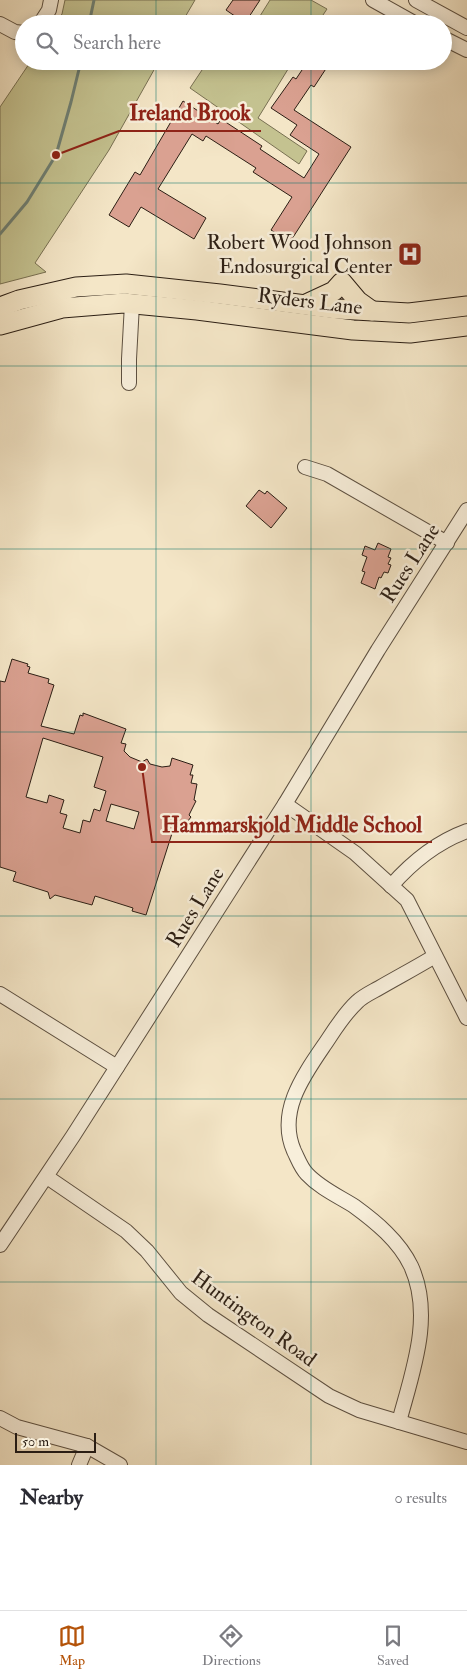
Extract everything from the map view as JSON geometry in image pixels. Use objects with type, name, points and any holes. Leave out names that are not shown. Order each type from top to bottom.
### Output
[{"type":"main road","points":[[304,305],[334,291],[342,282],[358,301],[372,311]]},
{"type":"main road","name":"Ryders Lane","points":[[0,307],[19,300],[76,287],[126,284],[337,309],[409,313],[467,306]]},
{"type":"main road","name":"Ryders Lane","points":[[0,324],[62,308],[132,304],[197,310],[353,330],[410,333],[467,326]]},
{"type":"street","points":[[46,15],[51,0]]},
{"type":"street","points":[[373,0],[400,15]]},
{"type":"street","points":[[416,0],[443,15]]},
{"type":"street","points":[[452,20],[467,28]]},
{"type":"street","points":[[0,24],[15,32]]},
{"type":"street","points":[[452,42],[467,50]]},
{"type":"street","points":[[129,383],[132,304]]},
{"type":"street","points":[[304,467],[327,474],[447,543]]},
{"type":"street","name":"Rues Lane","points":[[0,1245],[47,1177],[285,804],[378,650],[467,510]]},
{"type":"street","points":[[285,804],[355,853],[407,900],[467,1018]]},
{"type":"street","points":[[391,886],[416,860],[432,849],[467,831]]},
{"type":"street","points":[[399,1422],[417,1355],[421,1322],[420,1295],[411,1266],[397,1244],[375,1222],[354,1206],[323,1188],[306,1174],[290,1142],[288,1119],[291,1105],[304,1074],[344,1015],[358,1000],[435,956]]},
{"type":"street","points":[[0,994],[117,1067]]},
{"type":"street","name":"Huntington Road","points":[[47,1177],[126,1231],[147,1251],[181,1293],[208,1315],[329,1396],[359,1410],[467,1442]]},
{"type":"street","points":[[0,1418],[17,1427],[87,1446],[120,1465]]},
{"type":"street","points":[[79,1465],[87,1446]]},
{"type":"shaded area","points":[[65,0],[195,0],[186,15],[62,14]]},
{"type":"shaded area","points":[[270,0],[311,0],[327,9],[323,15],[261,15]]},
{"type":"shaded area","points":[[25,70],[154,70],[109,150],[35,263],[46,272],[0,284],[0,107]]},
{"type":"shaded area","points":[[202,70],[287,70],[258,118],[307,151],[299,164],[190,88]]},
{"type":"building","points":[[233,0],[260,0],[250,15],[233,15],[226,10]]},
{"type":"building","points":[[302,70],[325,70],[314,87],[311,85],[294,110],[351,147],[290,242],[271,230],[292,197],[253,172],[256,168],[206,136],[203,141],[192,134],[158,189],[206,218],[194,239],[141,207],[129,227],[109,215],[135,172],[140,175],[183,101],[218,124],[221,119],[262,146],[260,149],[304,178],[319,154],[290,135],[297,125],[271,108],[293,77],[296,79]]},
{"type":"building","points":[[259,490],[265,494],[267,491],[287,508],[271,528],[246,506]]},
{"type":"building","points":[[378,543],[391,549],[388,557],[391,558],[388,564],[391,565],[388,573],[384,572],[381,578],[379,577],[375,589],[361,583],[365,572],[362,571],[367,557],[362,555],[365,546],[375,550]]},
{"type":"building","points":[[12,659],[28,664],[27,666],[30,667],[28,673],[49,679],[48,683],[54,685],[41,726],[74,734],[80,715],[83,716],[83,713],[126,729],[121,743],[126,744],[124,751],[130,757],[142,762],[147,759],[150,764],[162,767],[170,766],[172,758],[193,765],[190,775],[193,775],[191,783],[197,784],[194,800],[196,801],[189,815],[191,817],[181,830],[175,824],[146,915],[132,911],[133,908],[95,896],[92,905],[55,895],[50,899],[48,892],[13,881],[16,872],[0,867],[0,681],[5,682]],"holes":[[[43,738],[103,757],[94,787],[106,791],[100,811],[94,809],[90,822],[83,820],[80,833],[63,828],[67,815],[60,813],[64,800],[49,795],[47,803],[26,797]],[[111,804],[139,812],[134,829],[106,821]]]},
{"type":"waterway","points":[[91,15],[94,0]]},
{"type":"waterway","points":[[0,234],[27,202],[56,155],[79,70]]},
{"type":"place","name":"Ireland Brook","points":[[56,155]]},
{"type":"place","name":"Robert Wood Johnson Endosurgical Center","points":[[410,254]]},
{"type":"place","name":"Hammarskjold Middle School","points":[[142,767]]}]
